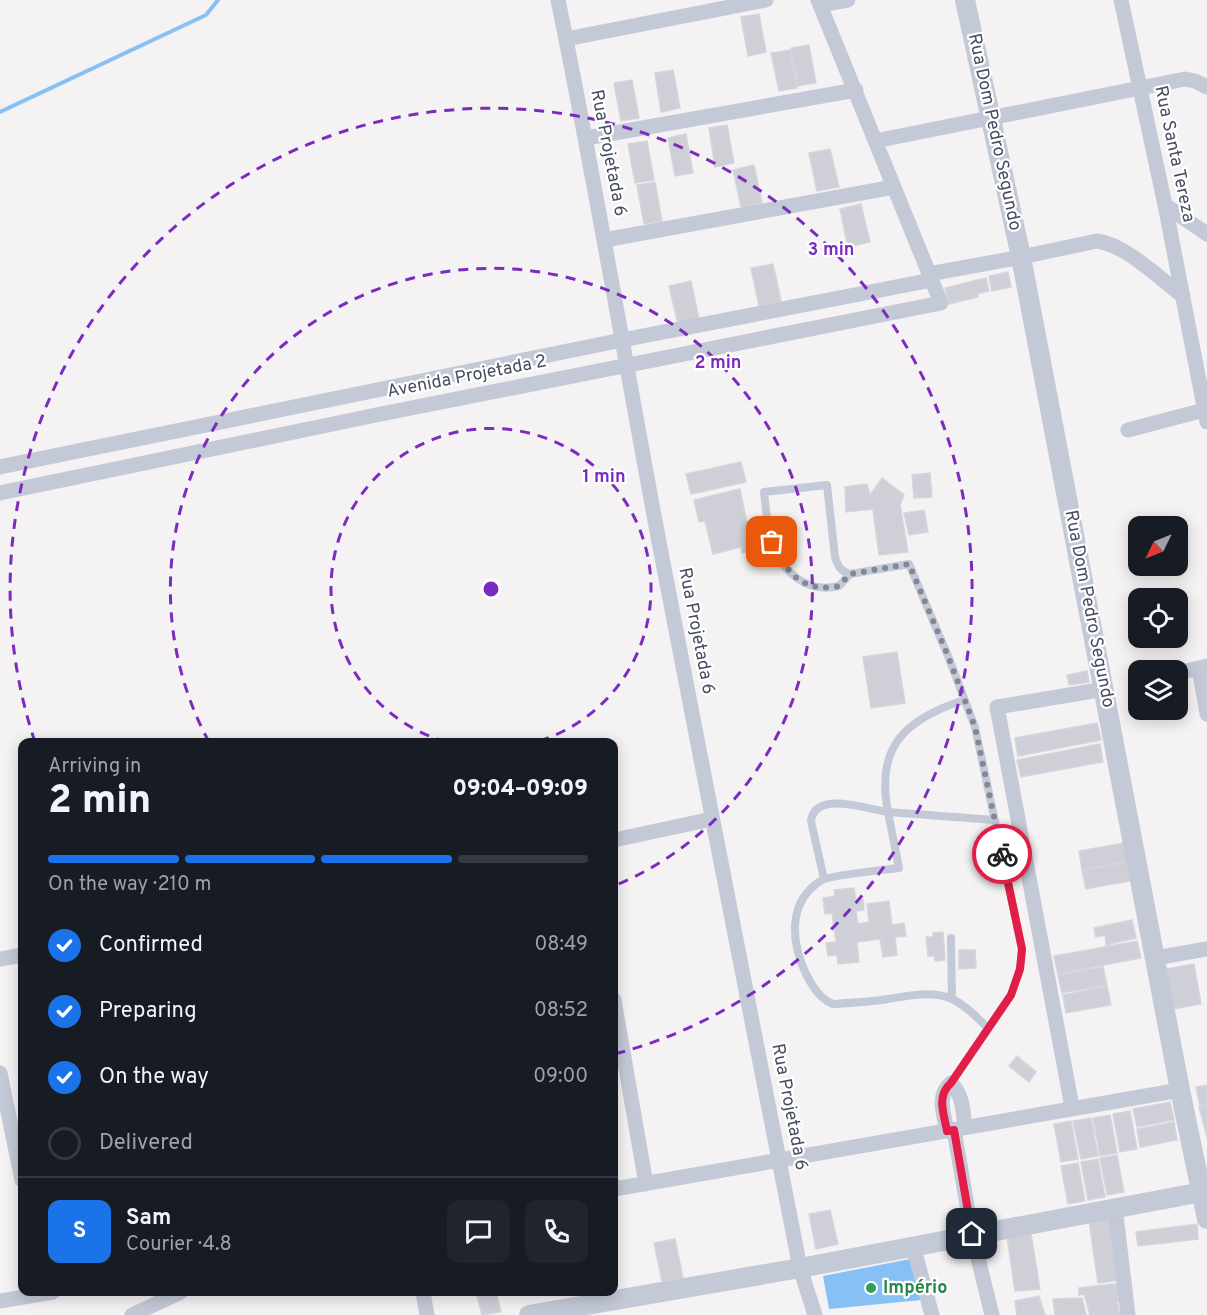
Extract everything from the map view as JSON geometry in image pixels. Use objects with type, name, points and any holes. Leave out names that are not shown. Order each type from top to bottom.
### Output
[{"type":"street","name":"Rua Projetada 6","points":[[558,0],[586,138],[626,365],[712,819],[800,1268],[815,1315]]},
{"type":"street","points":[[566,39],[766,0]]},
{"type":"street","points":[[848,0],[819,3],[930,277]]},
{"type":"street","name":"Rua Dom Pedro Segundo","points":[[965,0],[1021,257],[1180,1090],[1199,1146],[1202,1192],[1207,1219]]},
{"type":"street","name":"Rua Santa Tereza","points":[[1121,0],[1166,205],[1206,416]]},
{"type":"street","points":[[875,141],[1185,79],[1207,87]]},
{"type":"street","points":[[586,138],[855,90]]},
{"type":"street","points":[[604,240],[894,187]]},
{"type":"street","points":[[1166,205],[1207,234]]},
{"type":"street","name":"Avenida Projetada 2","points":[[0,467],[1097,241],[1120,249],[1182,296]]},
{"type":"street","name":"Avenida Projetada 2","points":[[0,493],[941,303],[930,277]]},
{"type":"street","points":[[1128,430],[1206,416]]},
{"type":"street","points":[[1188,671],[1203,667],[1207,714]]},
{"type":"street","points":[[1072,1107],[997,707],[1105,689]]},
{"type":"street","points":[[618,839],[712,819]]},
{"type":"street","points":[[1155,958],[1207,949]]},
{"type":"street","points":[[0,959],[18,956]]},
{"type":"street","points":[[618,1023],[646,1184]]},
{"type":"street","points":[[0,1073],[18,1161]]},
{"type":"street","points":[[951,1083],[957,1089],[962,1101],[955,1130],[972,1234],[992,1315]]},
{"type":"street","points":[[618,1188],[955,1130],[1072,1107],[1180,1090]]},
{"type":"street","points":[[618,1295],[800,1268],[1202,1192]]},
{"type":"street","points":[[1115,1207],[1128,1315]]},
{"type":"street","points":[[913,1246],[932,1315]]},
{"type":"street","points":[[0,1301],[27,1296]]},
{"type":"street","points":[[132,1315],[172,1296]]},
{"type":"street","points":[[424,1296],[427,1315]]},
{"type":"street","points":[[529,1315],[608,1296]]},
{"type":"lane","points":[[850,574],[838,567],[835,557],[827,485],[764,492],[772,542],[793,577],[804,584],[829,588],[839,586],[850,574],[909,564],[975,727],[1022,949],[1017,984],[951,1083]]},
{"type":"lane","points":[[964,700],[939,708],[902,734],[891,749],[886,775],[885,798],[899,868],[824,879],[802,901],[795,917],[793,933],[813,987],[821,998],[833,1004],[914,995],[937,995],[952,999],[988,1028]]},
{"type":"lane","points":[[824,879],[811,821],[812,813],[816,808],[829,802],[888,812],[995,820]]},
{"type":"lane","points":[[951,938],[952,999]]},
{"type":"water","name":"Império","points":[[910,1259],[921,1300],[829,1309],[823,1276]]},
{"type":"building","points":[[759,14],[766,52],[748,56],[741,17]]},
{"type":"building","points":[[809,45],[816,83],[798,86],[791,48]]},
{"type":"building","points":[[790,50],[797,88],[779,91],[771,53]]},
{"type":"building","points":[[673,70],[680,108],[661,112],[655,73]]},
{"type":"building","points":[[632,80],[639,118],[621,121],[614,83]]},
{"type":"building","points":[[727,125],[734,163],[715,167],[709,128]]},
{"type":"building","points":[[686,134],[693,173],[675,176],[668,138]]},
{"type":"building","points":[[647,141],[654,180],[635,183],[628,144]]},
{"type":"building","points":[[830,149],[839,187],[817,191],[809,153]]},
{"type":"building","points":[[754,165],[762,203],[741,207],[733,170]]},
{"type":"building","points":[[655,182],[662,221],[644,224],[637,185]]},
{"type":"building","points":[[861,204],[870,242],[848,247],[840,209]]},
{"type":"building","points":[[773,264],[781,301],[759,306],[751,268]]},
{"type":"building","points":[[1008,272],[1011,287],[992,291],[989,276]]},
{"type":"building","points":[[986,278],[989,291],[977,294],[978,297],[949,304],[945,288]]},
{"type":"building","points":[[691,281],[699,319],[678,324],[669,286]]},
{"type":"building","points":[[741,462],[746,482],[691,494],[686,474]]},
{"type":"building","points":[[930,473],[932,497],[914,498],[912,475]]},
{"type":"building","points":[[882,478],[904,495],[900,505],[908,552],[879,555],[873,509],[846,512],[845,487],[867,484],[870,495]]},
{"type":"building","points":[[740,489],[747,523],[757,521],[763,548],[742,553],[741,547],[713,554],[705,521],[699,522],[694,500]]},
{"type":"building","points":[[924,510],[928,532],[909,535],[904,513]]},
{"type":"building","points":[[897,652],[905,703],[871,708],[863,657]]},
{"type":"building","points":[[1087,671],[1089,682],[1069,685],[1067,675]]},
{"type":"building","points":[[1097,723],[1101,740],[1018,756],[1015,738]]},
{"type":"building","points":[[1100,744],[1103,762],[1021,777],[1017,760]]},
{"type":"building","points":[[1123,843],[1127,861],[1082,870],[1079,851]]},
{"type":"building","points":[[1127,862],[1130,881],[1086,889],[1082,871]]},
{"type":"building","points":[[854,888],[856,900],[863,899],[864,910],[856,911],[858,924],[869,922],[867,904],[889,901],[892,925],[904,923],[906,936],[895,937],[897,955],[883,957],[880,939],[857,942],[859,962],[838,964],[837,955],[828,956],[826,943],[836,942],[832,913],[825,914],[823,898],[835,896],[834,890]]},
{"type":"building","points":[[1132,920],[1136,938],[1106,945],[1105,935],[1096,937],[1094,928]]},
{"type":"building","points":[[943,932],[945,960],[935,961],[934,956],[928,956],[926,937],[933,937],[933,933]]},
{"type":"building","points":[[1137,941],[1141,958],[1058,974],[1054,956]]},
{"type":"building","points":[[959,950],[975,950],[976,968],[959,969]]},
{"type":"building","points":[[1194,964],[1201,1004],[1174,1009],[1166,969]]},
{"type":"building","points":[[1103,967],[1107,985],[1062,993],[1058,975]]},
{"type":"building","points":[[1107,986],[1111,1005],[1066,1013],[1063,995]]},
{"type":"building","points":[[1017,1056],[1036,1072],[1029,1082],[1009,1066]]},
{"type":"building","points":[[1207,1085],[1207,1105],[1200,1106],[1196,1087]]},
{"type":"building","points":[[1170,1102],[1174,1120],[1137,1127],[1133,1109]]},
{"type":"building","points":[[1207,1105],[1207,1137],[1199,1107]]},
{"type":"building","points":[[1130,1111],[1137,1149],[1120,1152],[1113,1114]]},
{"type":"building","points":[[1110,1115],[1117,1153],[1100,1156],[1093,1118]]},
{"type":"building","points":[[1091,1118],[1098,1156],[1081,1159],[1073,1121]]},
{"type":"building","points":[[1071,1121],[1078,1159],[1061,1162],[1054,1124]]},
{"type":"building","points":[[1174,1122],[1177,1140],[1140,1147],[1137,1129]]},
{"type":"building","points":[[1117,1155],[1124,1192],[1107,1195],[1100,1158]]},
{"type":"building","points":[[1098,1159],[1105,1197],[1088,1200],[1081,1162]]},
{"type":"building","points":[[1078,1163],[1085,1201],[1068,1204],[1061,1166]]},
{"type":"building","points":[[830,1210],[838,1244],[816,1249],[809,1214]]},
{"type":"building","points":[[1111,1218],[1121,1280],[1098,1283],[1089,1221]]},
{"type":"building","points":[[1197,1224],[1198,1239],[1138,1246],[1136,1232]]},
{"type":"building","points":[[1031,1234],[1040,1289],[1015,1291],[1007,1237]]},
{"type":"building","points":[[675,1239],[683,1278],[662,1282],[654,1243]]},
{"type":"building","points":[[1122,1283],[1124,1298],[1117,1302],[1120,1315],[1090,1315],[1084,1294],[1079,1295],[1079,1288]]},
{"type":"building","points":[[477,1296],[497,1296],[501,1312],[482,1315]]},
{"type":"building","points":[[1039,1296],[1045,1315],[1017,1315],[1015,1301]]},
{"type":"building","points":[[1082,1298],[1086,1315],[1055,1315],[1053,1299]]},
{"type":"waterway","points":[[0,112],[206,15],[218,0]]},
{"type":"way so far","points":[[772,542],[788,571],[804,584],[835,587],[839,586],[850,574],[909,564],[975,727],[1002,854]]},
{"type":"place","name":"Império","points":[[871,1288]]},
{"type":"route","points":[[972,1234],[954,1130],[947,1131],[942,1097],[944,1089],[951,1083],[1017,984],[1022,949],[1002,854]]}]
